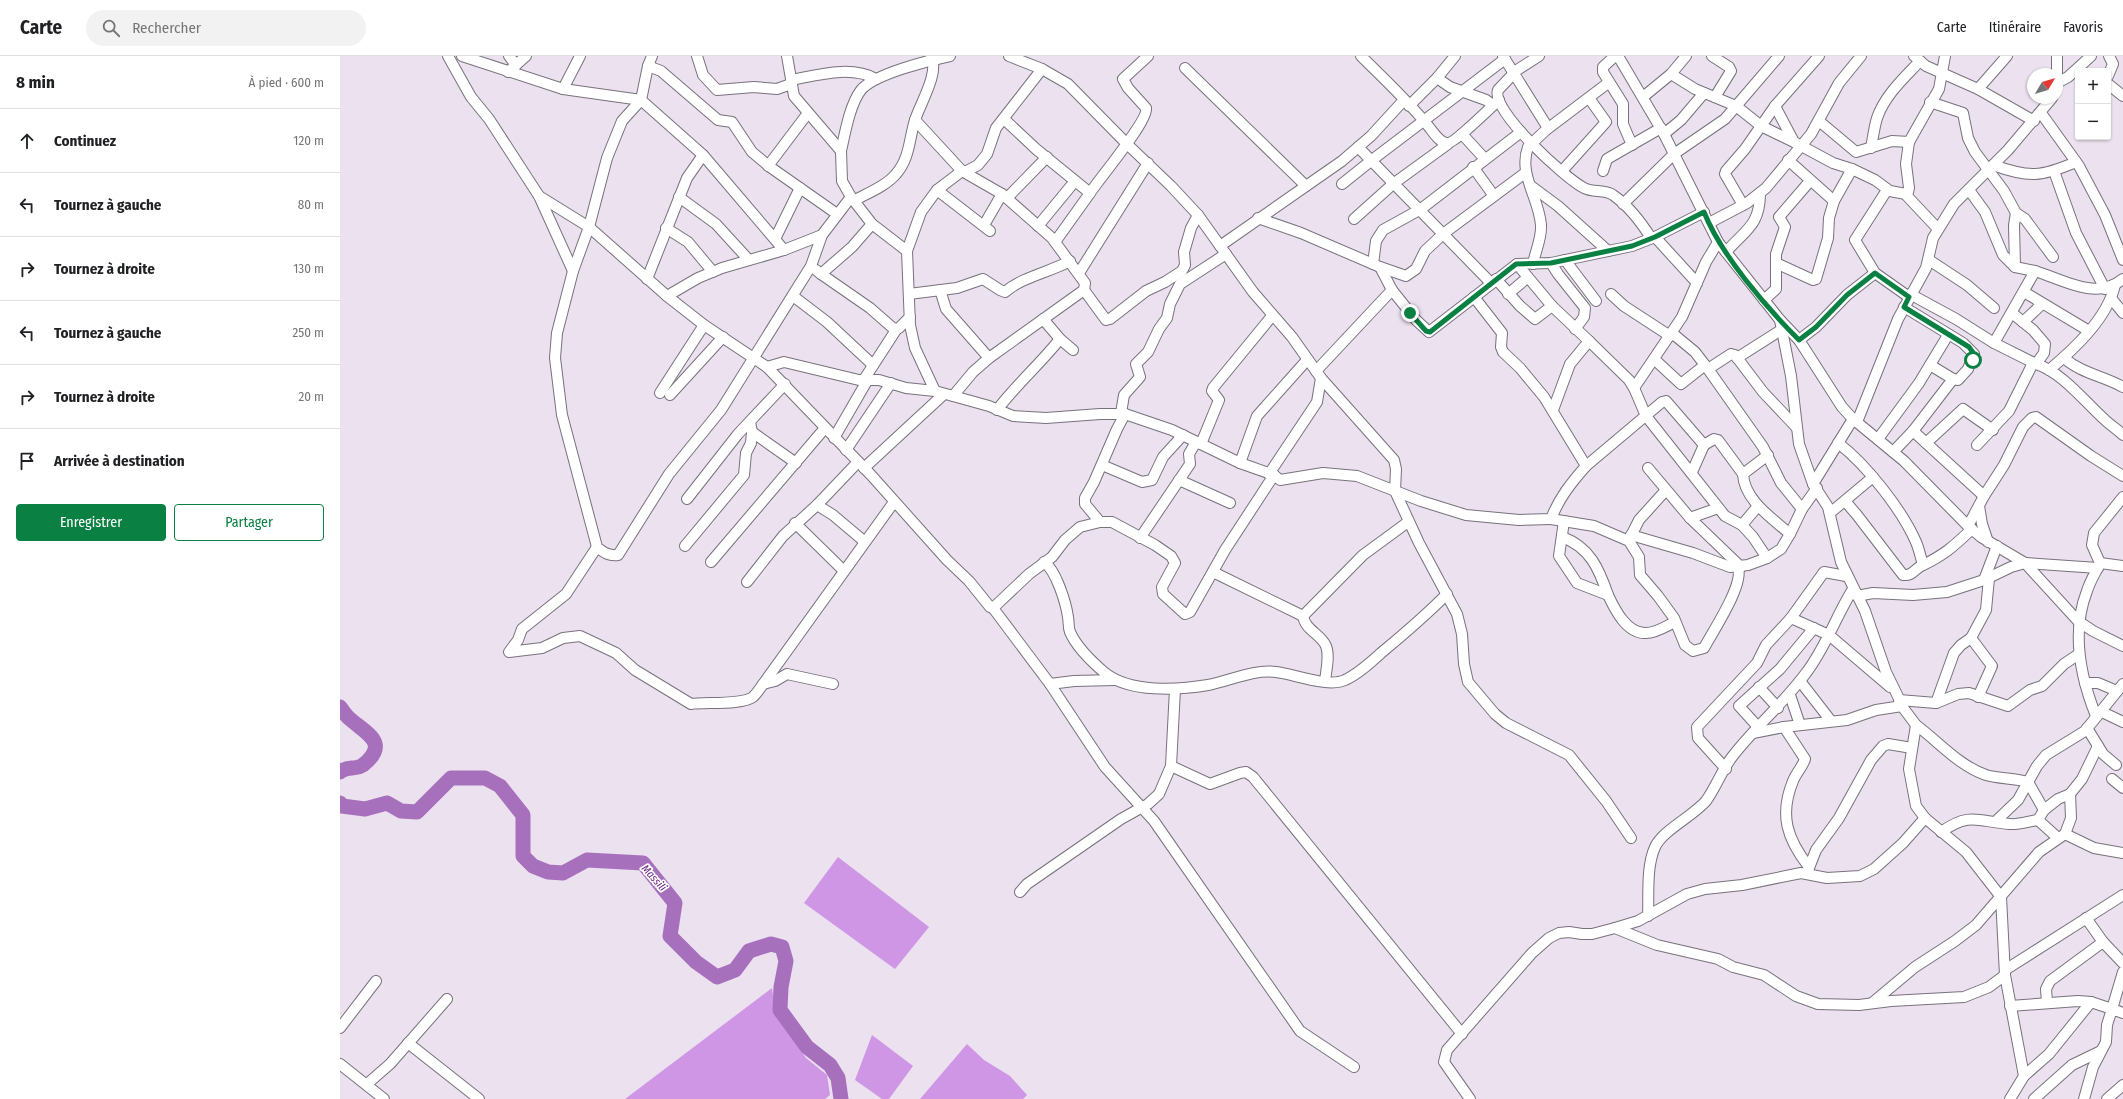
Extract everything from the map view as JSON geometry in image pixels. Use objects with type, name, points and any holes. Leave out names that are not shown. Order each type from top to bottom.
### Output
[{"type":"street","points":[[448,56],[471,97],[489,119],[539,196],[573,271]]},
{"type":"street","points":[[462,56],[562,89],[641,100],[703,155],[784,250]]},
{"type":"street","points":[[509,56],[516,65]]},
{"type":"street","points":[[508,72],[526,56]]},
{"type":"street","points":[[562,89],[580,56]]},
{"type":"street","points":[[652,56],[648,66],[641,100],[630,110],[617,130],[607,158],[589,227],[573,271],[557,333],[555,358],[562,414],[597,546],[603,553],[612,556],[618,555],[669,474],[721,410],[755,358],[811,266],[822,235],[837,214],[853,199],[884,184],[896,175],[907,159],[915,120],[927,90],[932,58]]},
{"type":"street","points":[[697,56],[704,75],[717,90],[754,87],[777,89],[791,82],[823,74],[859,72],[876,79]]},
{"type":"street","points":[[788,56],[794,96],[841,151]]},
{"type":"street","points":[[907,251],[872,224],[853,199],[842,181],[841,151],[849,118],[861,90],[876,79],[902,69],[932,58],[950,56]]},
{"type":"street","points":[[1009,56],[1028,58],[1042,69],[1068,84],[1198,215],[1272,316],[1292,337],[1318,374],[1394,460],[1396,469],[1394,491],[1408,522],[1457,614],[1462,634],[1464,664],[1468,682],[1495,714],[1506,723],[1523,734],[1569,756],[1601,794],[1631,838]]},
{"type":"street","points":[[1055,242],[1104,172],[1140,128],[1147,110],[1128,88],[1123,78],[1148,56]]},
{"type":"street","points":[[1361,56],[1425,122],[1438,138],[1448,144]]},
{"type":"street","points":[[1100,522],[1084,502],[1102,465],[1123,414],[1124,395],[1140,377],[1136,364],[1148,352],[1159,329],[1167,318],[1174,293],[1180,284],[1223,250],[1258,218],[1306,186],[1358,147],[1437,78],[1455,56]]},
{"type":"street","points":[[1354,219],[1393,184],[1462,134],[1496,102],[1498,91],[1514,73],[1539,56]]},
{"type":"street","points":[[1615,56],[1602,68],[1608,83],[1623,105],[1623,124],[1632,145]]},
{"type":"street","points":[[1618,56],[1662,131],[1718,242],[1764,300],[1780,325],[1799,340],[1831,392],[1855,420],[1893,452],[1970,528],[1992,544],[2025,563],[2078,621],[2093,631],[2123,646]]},
{"type":"street","points":[[1642,97],[1671,74],[1686,56]]},
{"type":"street","points":[[1712,56],[1729,67],[1731,71],[1715,97]]},
{"type":"street","points":[[1623,204],[1674,154],[1725,119],[1779,56]]},
{"type":"street","points":[[1743,205],[1725,174],[1775,106],[1819,56]]},
{"type":"street","points":[[1709,223],[1743,205],[1760,193],[1788,160],[1797,143],[1819,121],[1839,83],[1861,56]]},
{"type":"street","points":[[1906,194],[1909,188],[1906,164],[1909,142],[1938,89],[1946,56]]},
{"type":"street","points":[[1978,89],[2007,56]]},
{"type":"street","points":[[2057,56],[2057,68]]},
{"type":"street","points":[[2063,80],[2091,56]]},
{"type":"street","points":[[2109,56],[2113,64],[2111,69]]},
{"type":"street","points":[[1342,184],[1372,160],[1425,122],[1504,58],[1548,128]]},
{"type":"street","points":[[1871,148],[1880,110],[1892,91],[1917,59],[1942,73],[1978,89],[2034,122]]},
{"type":"street","points":[[648,66],[661,71],[718,120],[732,122],[752,152],[768,166],[837,214]]},
{"type":"street","points":[[1185,68],[1306,186]]},
{"type":"street","points":[[944,394],[916,348],[910,325],[907,251],[921,212],[937,190],[964,171],[978,165],[987,154],[996,128],[1042,69]]},
{"type":"street","points":[[1671,74],[1704,93],[1736,106],[1761,126],[1797,143],[1833,163],[1852,169],[1875,180],[1887,190],[1906,194],[1938,229]]},
{"type":"street","points":[[1437,78],[1461,92],[1496,102],[1530,144],[1562,171],[1586,189],[1611,193],[1635,214],[1653,238],[1697,283]]},
{"type":"street","points":[[1533,264],[1542,226],[1531,186],[1525,173],[1525,156],[1530,144],[1548,128],[1608,83]]},
{"type":"street","points":[[2111,86],[2123,96]]},
{"type":"street","points":[[1603,171],[1607,159],[1681,120],[1704,93]]},
{"type":"street","points":[[1562,171],[1606,122],[1589,98]]},
{"type":"street","points":[[1930,102],[1963,113],[1970,142],[1990,168],[2016,213],[2025,219],[2053,256]]},
{"type":"street","points":[[767,367],[784,362],[865,381],[878,380],[906,388],[944,394],[1013,416],[1046,418],[1123,414],[1149,421],[1182,435],[1240,464],[1271,474],[1280,480],[1306,474],[1323,473],[1357,476],[1394,491],[1466,515],[1519,520],[1551,519],[1594,526],[1630,538],[1694,553],[1723,565],[1740,567],[1767,558],[1781,549],[1838,443],[1855,420],[1904,307],[1926,268],[1930,243],[1938,229],[1954,204],[2034,122],[2048,104]]},
{"type":"street","points":[[1775,106],[1797,143]]},
{"type":"street","points":[[768,166],[808,113]]},
{"type":"street","points":[[2041,113],[2076,162],[2105,215],[2123,260]]},
{"type":"street","points":[[1004,119],[1090,193]]},
{"type":"street","points":[[915,120],[964,171],[1005,196],[1055,242],[1079,273],[1085,283],[1084,290],[1106,320],[1110,319],[1146,291],[1165,282],[1182,271],[1185,265],[1184,252],[1191,228],[1198,215]]},
{"type":"street","points":[[1819,121],[1854,151],[1861,152],[1892,142],[1909,142]]},
{"type":"street","points":[[1520,132],[1484,158],[1421,209],[1385,229],[1378,235],[1375,246],[1376,266],[1392,290],[1416,320],[1429,332],[1516,264],[1551,263],[1632,246],[1653,238],[1704,212]]},
{"type":"street","points":[[1462,134],[1484,158]]},
{"type":"street","points":[[1358,147],[1372,160],[1393,184],[1421,209],[1443,234],[1536,319],[1552,306]]},
{"type":"street","points":[[647,278],[687,178],[703,155]]},
{"type":"street","points":[[937,190],[987,228],[1005,196],[1047,157]]},
{"type":"street","points":[[1788,160],[1834,201]]},
{"type":"street","points":[[1990,168],[2032,175],[2054,171],[2076,162]]},
{"type":"street","points":[[1079,273],[1148,163]]},
{"type":"street","points":[[1473,167],[1494,196]]},
{"type":"street","points":[[1776,263],[1816,280],[1828,238],[1829,218],[1834,201],[1852,169]]},
{"type":"street","points":[[2054,171],[2076,233],[2105,289]]},
{"type":"street","points":[[1258,218],[1301,233],[1376,266],[1401,275],[1409,274],[1417,268],[1424,251],[1443,234],[1525,173]]},
{"type":"street","points":[[1038,226],[1075,181]]},
{"type":"street","points":[[1764,300],[1776,291],[1777,248],[1785,228],[1779,217],[1810,181]]},
{"type":"street","points":[[1531,186],[1558,206],[1608,251]]},
{"type":"street","points":[[775,239],[800,188]]},
{"type":"street","points":[[1887,190],[1855,240],[1875,273],[1910,295],[1956,319],[1994,343],[2034,364],[2049,370],[2085,399],[2103,419],[2123,435]]},
{"type":"street","points":[[1969,190],[1985,212],[1995,235],[1999,250],[2015,267],[2035,271],[2090,289],[2105,289],[2119,282]]},
{"type":"street","points":[[1726,252],[1756,219],[1760,204],[1760,193]]},
{"type":"street","points":[[539,196],[589,227],[667,296],[704,325],[767,367],[785,384],[834,438],[861,465],[992,608],[1050,684],[1105,767],[1142,807],[1170,843],[1300,1031],[1354,1067]]},
{"type":"street","points":[[679,197],[716,224],[748,260]]},
{"type":"street","points":[[2015,267],[2014,225],[2016,213]]},
{"type":"street","points":[[821,274],[852,247],[872,224]]},
{"type":"street","points":[[666,228],[688,242],[713,272]]},
{"type":"street","points":[[667,296],[698,278],[713,272],[784,250],[822,235]]},
{"type":"street","points":[[1634,388],[1682,317],[1718,242]]},
{"type":"street","points":[[1565,260],[1596,300]]},
{"type":"street","points":[[1928,260],[1967,285],[1994,308]]},
{"type":"street","points":[[909,294],[957,288],[984,279],[1005,292],[1013,285],[1053,270],[1070,261]]},
{"type":"street","points":[[1551,263],[1558,274],[1586,308],[1584,317],[1575,329]]},
{"type":"street","points":[[1516,264],[1552,306],[1629,380],[1646,416],[1692,472],[1718,508],[1727,518],[1742,525],[1753,537],[1767,558]]},
{"type":"street","points":[[811,266],[870,308],[896,330]]},
{"type":"street","points":[[1994,343],[2035,271]]},
{"type":"street","points":[[1799,340],[1816,327],[1847,295],[1875,273]]},
{"type":"street","points":[[1508,294],[1528,278]]},
{"type":"street","points":[[2049,370],[2064,358],[2089,331],[2111,298],[2119,282]]},
{"type":"street","points":[[940,290],[946,309],[989,358]]},
{"type":"street","points":[[747,582],[795,523],[861,465],[944,394],[989,358],[1084,290]]},
{"type":"street","points":[[992,608],[1044,562],[1080,527],[1100,522],[1112,522],[1155,545],[1173,559],[1175,563],[1162,587],[1163,594],[1185,614],[1190,612],[1271,474],[1317,402],[1318,374],[1392,290]]},
{"type":"street","points":[[2024,292],[2089,331]]},
{"type":"street","points":[[1611,294],[1624,306],[1671,334],[1695,352],[1768,455],[1781,483],[1802,509]]},
{"type":"street","points":[[793,296],[828,322],[873,365]]},
{"type":"street","points":[[1474,297],[1502,333],[1501,347],[1503,352],[1524,372],[1553,410],[1586,466]]},
{"type":"street","points":[[2111,298],[2123,313]]},
{"type":"street","points":[[2023,322],[2042,304]]},
{"type":"street","points":[[1904,307],[1969,347],[1974,356],[1961,378],[1957,380],[1930,365]]},
{"type":"street","points":[[1977,445],[1993,430],[2009,411],[2034,364],[2044,353],[2046,347],[2039,337],[2012,313]]},
{"type":"street","points":[[1140,538],[1190,464],[1189,454],[1198,443],[1219,400],[1212,391],[1272,316]]},
{"type":"street","points":[[834,438],[873,365],[896,330],[910,317]]},
{"type":"street","points":[[1043,319],[1060,339],[1073,350]]},
{"type":"street","points":[[704,325],[665,394],[723,337]]},
{"type":"street","points":[[1737,358],[1780,325]]},
{"type":"street","points":[[1780,325],[1791,376],[1799,444],[1815,486],[1830,513],[1837,551],[1846,576],[1865,611],[1886,672],[1898,699]]},
{"type":"street","points":[[1878,439],[1930,365],[1948,335]]},
{"type":"street","points":[[997,410],[1018,384],[1046,356],[1060,339]]},
{"type":"street","points":[[1553,410],[1570,364],[1588,341]]},
{"type":"street","points":[[1654,359],[1681,384],[1706,367],[1731,354],[1735,355],[1763,392],[1797,428]]},
{"type":"street","points":[[2064,358],[2084,372],[2123,386]]},
{"type":"street","points":[[1240,464],[1257,416],[1307,360]]},
{"type":"street","points":[[1893,452],[1913,431],[1953,379]]},
{"type":"street","points":[[846,450],[891,383]]},
{"type":"street","points":[[687,498],[725,449],[751,427],[785,384]]},
{"type":"street","points":[[1551,519],[1563,494],[1586,466],[1662,402],[1666,401],[1704,445]]},
{"type":"street","points":[[1926,443],[1963,409],[1993,430]]},
{"type":"street","points":[[1844,501],[1881,545],[1901,574],[1908,575],[1944,554],[1970,528],[1984,496],[2004,465],[2022,426],[2034,417],[2123,476]]},
{"type":"street","points":[[751,427],[796,463]]},
{"type":"street","points":[[685,546],[744,475],[746,453],[751,443],[751,427]]},
{"type":"street","points":[[711,562],[825,428]]},
{"type":"street","points":[[1913,431],[1984,496]]},
{"type":"street","points":[[1102,465],[1142,482],[1152,480],[1164,457],[1182,435]]},
{"type":"street","points":[[1692,472],[1704,445],[1714,439],[1718,440],[1743,474],[1744,483],[1758,506],[1790,534]]},
{"type":"street","points":[[1838,443],[1851,453],[1872,478],[1911,531],[1923,565]]},
{"type":"street","points":[[1743,474],[1768,455]]},
{"type":"street","points":[[1630,538],[1639,557],[1640,575],[1658,596],[1675,622],[1686,647],[1693,651],[1703,649],[1738,583],[1740,567],[1690,518],[1648,468]]},
{"type":"street","points":[[1830,513],[1872,478]]},
{"type":"street","points":[[1179,480],[1230,503]]},
{"type":"street","points":[[1630,538],[1639,520],[1666,490]]},
{"type":"street","points":[[2123,497],[2094,533],[2092,545],[2099,566],[2087,591],[2078,621],[2079,654],[2085,683],[2098,713],[2123,722]]},
{"type":"street","points":[[597,546],[566,594],[522,629],[518,640],[509,652],[542,648],[563,638],[580,636],[616,653],[635,670],[691,704],[745,700],[752,697],[763,684],[894,502]]},
{"type":"street","points":[[817,505],[833,515],[865,542]]},
{"type":"street","points":[[1742,525],[1758,506]]},
{"type":"street","points":[[1936,703],[1954,654],[1961,645],[1971,638],[1988,603],[1986,579],[1992,544],[1982,524],[1979,506]]},
{"type":"street","points":[[1690,518],[1718,508]]},
{"type":"street","points":[[1564,521],[1559,556],[1577,583],[1608,595]]},
{"type":"street","points":[[1303,616],[1363,554],[1408,522]]},
{"type":"street","points":[[795,523],[844,571]]},
{"type":"street","points":[[1562,537],[1578,545],[1592,559],[1615,609],[1626,623],[1643,633],[1655,631],[1675,622]]},
{"type":"street","points":[[1044,562],[1052,571],[1059,585],[1068,617],[1070,631],[1075,641],[1090,659],[1115,680]]},
{"type":"street","points":[[1855,592],[1930,594],[1947,592],[1986,579],[2010,567],[2025,563],[2123,566]]},
{"type":"street","points":[[1213,572],[1303,616],[1308,628],[1321,638],[1326,646],[1327,654],[1325,681]]},
{"type":"street","points":[[1726,768],[1698,738],[1697,727],[1757,663],[1761,652],[1766,645],[1791,618],[1824,572],[1846,576]]},
{"type":"street","points":[[1648,916],[1650,870],[1653,852],[1657,844],[1663,836],[1689,817],[1705,802],[1732,758],[1790,695],[1816,659],[1837,616],[1855,592]]},
{"type":"street","points":[[1050,684],[1074,681],[1115,680],[1146,687],[1175,689],[1266,672],[1276,672],[1325,681],[1344,681],[1360,671],[1412,628],[1447,594]]},
{"type":"street","points":[[1791,618],[1829,634],[1848,649],[1898,699],[1916,725],[1961,761],[1988,775],[2013,778],[2028,782],[2044,810]]},
{"type":"street","points":[[1756,731],[1739,707],[1797,651],[1814,628]]},
{"type":"street","points":[[1971,638],[1992,666],[1978,697]]},
{"type":"street","points":[[1756,731],[1854,719],[1898,699],[1936,703],[1958,694],[1969,693],[2008,706],[2026,692],[2042,686],[2064,664],[2079,654]]},
{"type":"street","points":[[763,684],[775,681],[787,674],[833,684]]},
{"type":"street","points":[[1800,681],[1831,721]]},
{"type":"street","points":[[1996,821],[2018,800],[2037,766],[2046,755],[2087,728],[2120,688],[2098,683],[2085,683]]},
{"type":"street","points":[[1760,687],[1778,708]]},
{"type":"street","points":[[1020,892],[1027,884],[1159,794],[1171,766],[1175,689]]},
{"type":"street","points":[[1790,695],[1800,725]]},
{"type":"street","points":[[1916,725],[1909,769],[1916,806],[1925,818],[1966,852],[1978,865],[2001,896],[2005,972],[2024,1076]]},
{"type":"street","points":[[1784,727],[1805,760],[1798,770],[1790,788],[1786,826],[1808,870]]},
{"type":"street","points":[[2087,728],[2098,746],[2116,765]]},
{"type":"street","points":[[1808,870],[1816,850],[1839,818],[1876,754],[1888,744],[1912,748]]},
{"type":"street","points":[[2038,820],[2044,810],[2058,799],[2070,794],[2082,779],[2098,746]]},
{"type":"street","points":[[1171,766],[1210,784],[1246,772],[1253,777],[1462,1034]]},
{"type":"street","points":[[2112,779],[2123,788]]},
{"type":"street","points":[[1872,1003],[1915,967],[1967,932],[2039,852],[2061,836],[2071,818],[2070,794]]},
{"type":"street","points":[[1470,1099],[1444,1062],[1447,1050],[1532,953],[1549,938],[1559,933],[1569,932],[1592,934],[1615,928],[1648,916],[1687,894],[1700,890],[1722,886],[1742,885],[1808,870],[1834,879],[1849,878],[1868,873],[1909,838],[1925,818]]},
{"type":"street","points":[[1941,832],[1963,819],[1996,821],[2013,824],[2038,820],[2061,836],[2094,848],[2123,853]]},
{"type":"street","points":[[1615,928],[1657,945],[1718,959],[1732,967],[1764,975],[1805,1000],[1818,1004],[1848,1006],[1964,997],[1988,987],[2005,972],[2123,895]]},
{"type":"street","points":[[2086,918],[2103,942],[2123,963]]},
{"type":"street","points":[[2047,1002],[2046,989],[2050,981],[2103,942]]},
{"type":"street","points":[[2084,1099],[2094,1067],[2106,1042],[2107,1025],[2123,972]]},
{"type":"street","points":[[340,1028],[376,982]]},
{"type":"street","points":[[367,1084],[381,1074],[447,999]]},
{"type":"street","points":[[2010,1006],[2047,1002],[2091,1002],[2123,1013]]},
{"type":"street","points":[[2010,1099],[2024,1076],[2049,1054],[2091,1002]]},
{"type":"street","points":[[408,1043],[478,1099]]},
{"type":"street","points":[[2034,1099],[2072,1065],[2101,1051]]},
{"type":"street","points":[[340,1064],[384,1099]]},
{"type":"street","points":[[2107,1099],[2123,1085]]},
{"type":"shaded area","points":[[838,857],[929,927],[895,969],[804,903]]},
{"type":"shaded area","points":[[772,988],[776,1016],[806,1058],[827,1075],[830,1095],[825,1099],[625,1099]]},
{"type":"shaded area","points":[[872,1035],[913,1066],[889,1099],[882,1099],[855,1080]]},
{"type":"shaded area","points":[[967,1044],[984,1060],[1010,1076],[1027,1095],[1023,1099],[920,1099]]},
{"type":"waterway","name":"Massili","points":[[340,707],[349,718],[369,734],[375,745],[375,751],[363,765],[345,769],[340,772]]},
{"type":"waterway","name":"Massili","points":[[340,803],[342,806],[365,809],[387,803],[401,811],[417,812],[451,778],[485,778],[500,786],[523,815],[523,856],[533,866],[548,872],[563,873],[587,860],[643,863],[675,903],[670,936],[696,962],[717,977],[735,970],[749,951],[771,944],[782,947],[786,961],[781,987],[780,1010],[807,1047],[830,1065],[838,1078],[841,1099]]},
{"type":"route","points":[[1410,313],[1426,331],[1430,332],[1516,264],[1530,265],[1551,263],[1632,246],[1655,237],[1704,212],[1718,242],[1780,320],[1799,340],[1811,332],[1847,295],[1875,273],[1909,297],[1904,307],[1969,347],[1974,354],[1973,360]]}]
